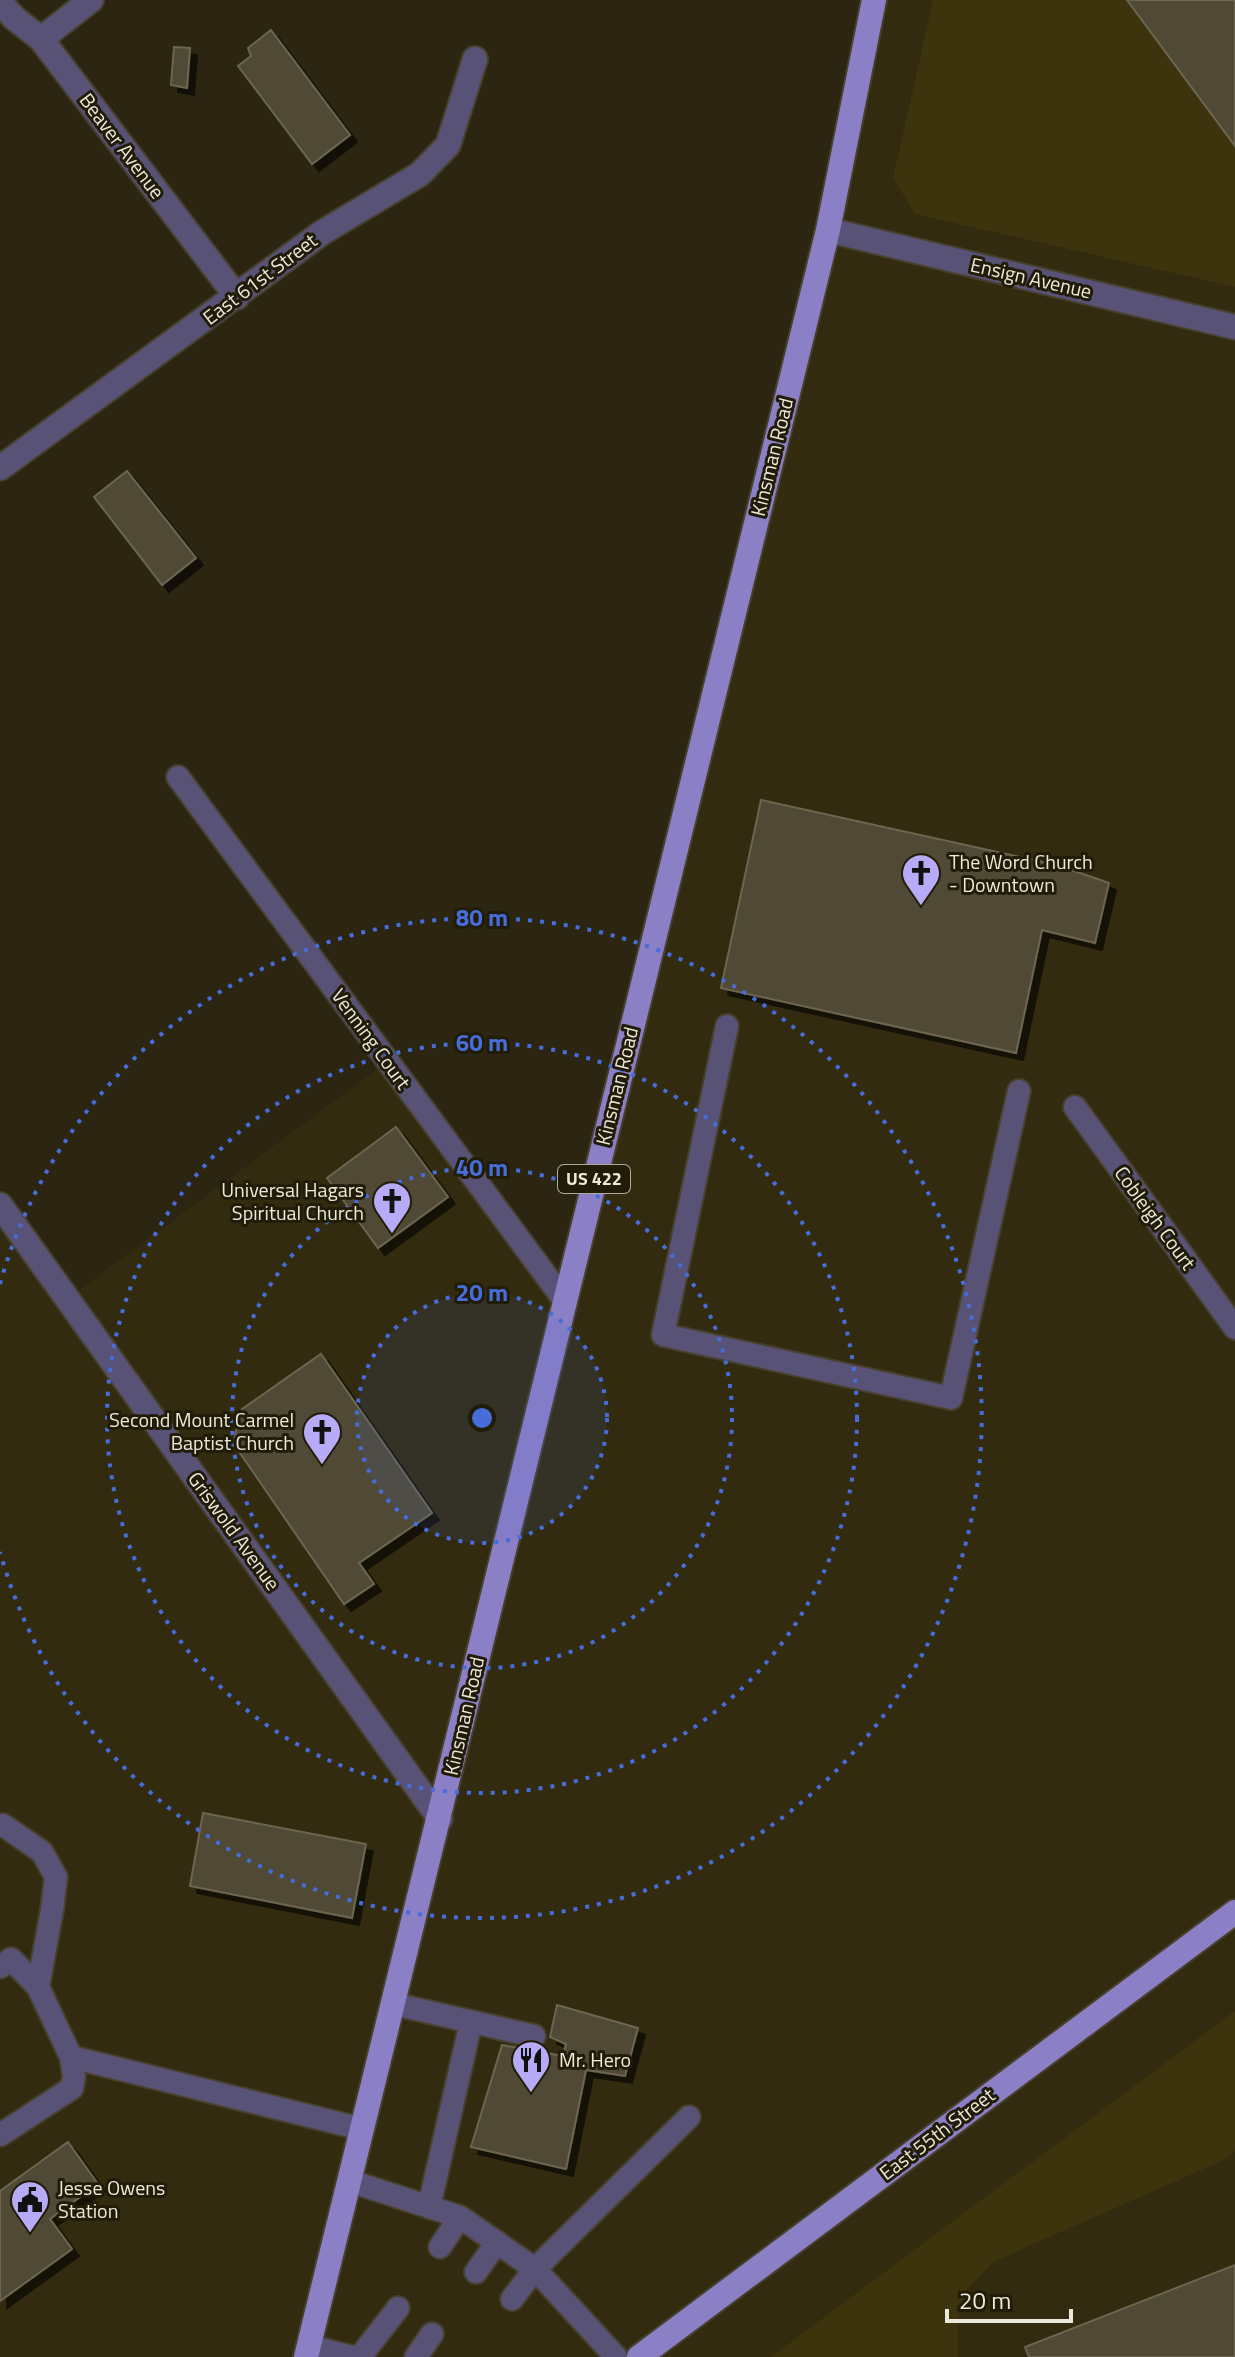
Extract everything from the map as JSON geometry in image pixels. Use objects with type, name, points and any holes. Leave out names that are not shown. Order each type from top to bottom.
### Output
[{"type":"main road","name":"Kinsman Road","points":[[308,2351],[828,230],[874,0]]},
{"type":"main road","name":"East 55th Street","points":[[639,2357],[1235,1912]]},
{"type":"street","points":[[41,39],[91,0]]},
{"type":"street","name":"Beaver Avenue","points":[[0,2],[14,18],[41,39],[237,297]]},
{"type":"street","name":"East 61st Street","points":[[0,468],[323,232],[420,174],[448,145],[475,59]]},
{"type":"street","name":"Ensign Avenue","points":[[828,230],[1235,327]]},
{"type":"street","name":"Griswold Avenue","points":[[0,1205],[440,1819]]},
{"type":"lane","name":"Venning Court","points":[[178,777],[564,1300]]},
{"type":"lane","points":[[727,1026],[663,1335],[951,1398],[1019,1091]]},
{"type":"lane","name":"Cobleigh Court","points":[[1075,1107],[1235,1328]]},
{"type":"lane","points":[[3,1825],[42,1852],[56,1877],[38,1987]]},
{"type":"lane","points":[[0,1967],[11,1959],[38,1987],[71,2057],[74,2076],[72,2088],[0,2135]]},
{"type":"lane","points":[[394,2004],[534,2036]]},
{"type":"lane","points":[[429,2207],[471,2022]]},
{"type":"lane","points":[[71,2057],[362,2129]]},
{"type":"lane","points":[[512,2299],[535,2269],[689,2117]]},
{"type":"lane","points":[[350,2181],[460,2217],[535,2269],[616,2357]]},
{"type":"lane","points":[[440,2247],[460,2217]]},
{"type":"lane","points":[[476,2272],[497,2242]]},
{"type":"lane","points":[[360,2357],[398,2308]]},
{"type":"lane","points":[[416,2357],[432,2334]]},
{"type":"lane","points":[[308,2351],[352,2357]]},
{"type":"shaded area","points":[[874,0],[1235,0],[1235,2357],[0,2357],[0,1205],[68,1298],[388,1061],[564,1299]]},
{"type":"shaded area","points":[[933,0],[1127,0],[1235,146],[1235,287],[915,214],[893,178]]},
{"type":"shaded area","points":[[1235,2011],[1235,2151],[1224,2160],[993,2262],[966,2291],[958,2321],[958,2357],[771,2357]]},
{"type":"building","points":[[1127,0],[1235,0],[1235,146]]},
{"type":"building","points":[[271,30],[350,135],[312,164],[238,66],[251,56],[248,48]]},
{"type":"building","points":[[174,47],[190,48],[187,88],[171,85]]},
{"type":"building","points":[[127,471],[196,558],[162,585],[94,497]]},
{"type":"building","name":"The Word Church - Downtown","points":[[761,800],[1057,865],[1109,883],[1095,943],[1042,930],[1016,1053],[721,988]]},
{"type":"building","points":[[396,1127],[448,1197],[378,1248],[327,1178]]},
{"type":"building","points":[[321,1354],[432,1513],[359,1563],[374,1584],[344,1604],[233,1443],[242,1409]]},
{"type":"building","points":[[203,1813],[366,1844],[352,1918],[190,1886]]},
{"type":"building","points":[[557,2005],[638,2028],[625,2076],[586,2070],[566,2169],[471,2147],[502,2045],[563,2056],[566,2044],[550,2037]]},
{"type":"building","name":"Jesse Owens Station","points":[[68,2142],[98,2184],[50,2219],[72,2249],[0,2301],[0,2191]]},
{"type":"building","points":[[1235,2265],[1235,2357],[1029,2357],[1025,2347]]},
{"type":"place","name":"The Word Church - Downtown","points":[[921,907]]},
{"type":"place","name":"Universal Hagars Spiritual Church","points":[[392,1235]]},
{"type":"place","name":"Second Mount Carmel Baptist Church","points":[[322,1466]]},
{"type":"place","name":"Mr. Hero","points":[[531,2094]]},
{"type":"place","name":"Jesse Owens Station","points":[[30,2234]]}]
